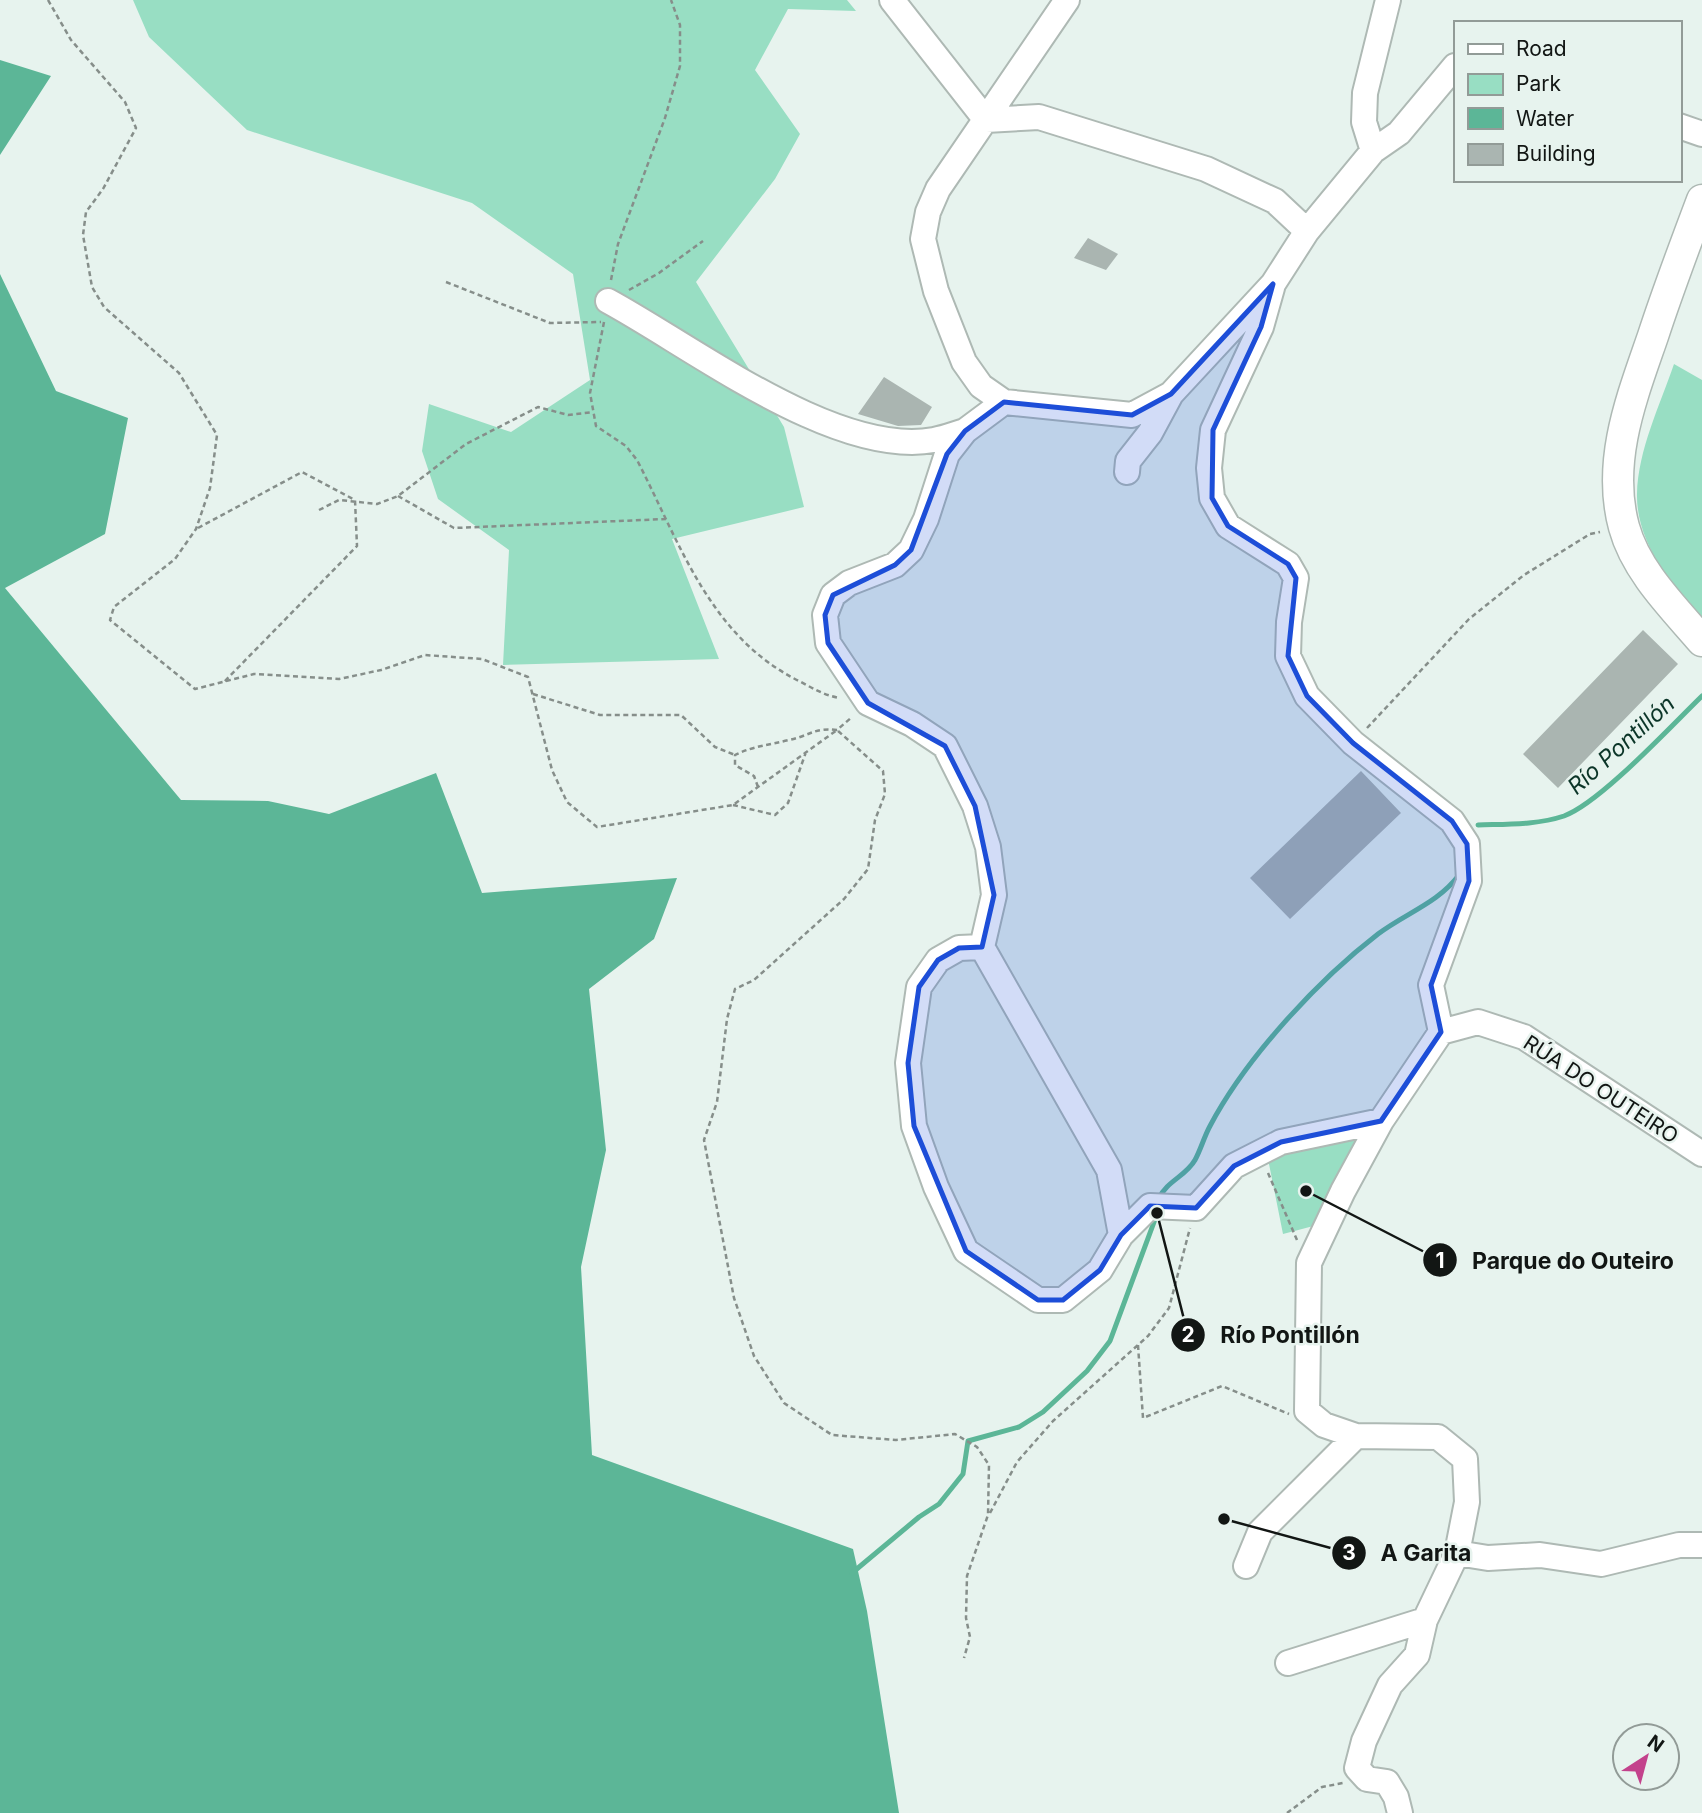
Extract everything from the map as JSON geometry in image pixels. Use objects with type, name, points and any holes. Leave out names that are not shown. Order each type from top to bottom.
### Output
[{"type":"main road","points":[[1702,200],[1624,418],[1617,470],[1624,526],[1647,575],[1702,640]]},
{"type":"street","points":[[892,0],[986,120]]},
{"type":"street","points":[[1067,0],[938,189],[923,239],[936,291],[964,362],[981,386],[1004,402],[1132,415],[1171,394]]},
{"type":"street","points":[[1373,151],[1364,122],[1365,93],[1388,0]]},
{"type":"street","points":[[1127,472],[1128,461],[1150,433],[1171,394],[1273,284],[1307,231],[1373,151],[1399,133],[1454,67]]},
{"type":"street","points":[[986,120],[1040,117],[1206,169],[1275,201],[1307,231]]},
{"type":"street","points":[[1681,127],[1702,134]]},
{"type":"street","points":[[1273,284],[1261,327],[1213,430],[1209,468],[1212,498],[1228,526],[1288,564],[1296,578],[1289,622],[1288,656],[1307,696],[1353,743],[1452,821],[1467,844],[1469,881],[1431,985],[1441,1032],[1381,1121],[1343,1191],[1309,1263],[1307,1411],[1324,1425],[1356,1436],[1438,1437],[1465,1459],[1467,1502],[1457,1553],[1425,1620],[1417,1655],[1390,1685],[1364,1741],[1357,1768],[1367,1779],[1387,1782],[1396,1797],[1400,1813]]},
{"type":"street","points":[[606,312],[796,411],[836,428],[883,439],[932,440],[965,431]]},
{"type":"street","points":[[1004,402],[965,431],[947,454],[926,519],[911,550],[895,565],[849,583],[833,595],[825,615],[828,643],[868,704],[912,724],[945,746],[975,806],[988,847],[994,895],[982,947],[1109,1170],[1121,1235]]},
{"type":"street","points":[[982,947],[959,948],[938,960],[919,987],[908,1063],[914,1126],[936,1187],[966,1251],[1038,1300],[1063,1300],[1100,1270],[1121,1235],[1159,1207],[1196,1208],[1234,1166],[1282,1142],[1381,1121]]},
{"type":"street","name":"RÚA DO OUTEIRO","points":[[1441,1032],[1478,1022],[1524,1037],[1702,1154]]},
{"type":"street","points":[[1246,1566],[1259,1532],[1356,1436]]},
{"type":"street","points":[[1457,1553],[1488,1558],[1540,1555],[1601,1564],[1679,1545],[1702,1545]]},
{"type":"street","points":[[1287,1663],[1425,1620]]},
{"type":"path","points":[[48,0],[71,40],[125,102],[136,128],[103,189],[86,212],[82,235],[92,287],[104,307],[179,373],[217,435],[210,488],[196,529],[175,559],[114,607],[110,620],[195,689],[254,674],[339,679],[381,670],[425,655],[482,659],[528,677],[552,770],[568,802],[597,827],[733,805],[775,815],[788,803],[806,752]]},
{"type":"path","points":[[671,0],[680,25],[680,66],[665,117],[618,244],[590,393],[596,426],[626,446],[638,460],[706,597],[731,631],[773,668],[830,696],[868,704]]},
{"type":"path","points":[[446,282],[550,324],[606,312],[703,241]]},
{"type":"path","points":[[319,510],[339,500],[377,504],[398,496],[466,444],[538,407],[568,415],[593,412]]},
{"type":"path","points":[[196,529],[302,472],[355,500]]},
{"type":"path","points":[[398,496],[454,528],[667,519]]},
{"type":"path","points":[[224,682],[358,546],[355,500]]},
{"type":"path","points":[[1353,743],[1478,612],[1524,575],[1590,534],[1624,526]]},
{"type":"path","points":[[533,694],[600,715],[681,715],[715,747],[735,755],[753,746],[792,740],[820,728],[837,730],[883,771],[885,794],[875,820],[867,869],[844,899],[754,981],[735,989],[727,1019],[717,1102],[704,1140],[734,1298],[754,1356],[784,1403],[832,1434],[896,1440],[956,1434],[977,1447],[989,1465],[988,1516]]},
{"type":"path","points":[[733,805],[837,730]]},
{"type":"path","points":[[735,755],[735,765],[754,776],[758,786]]},
{"type":"path","points":[[1259,1153],[1309,1263]]},
{"type":"path","points":[[964,1658],[970,1637],[966,1618],[967,1576],[988,1516],[1017,1462],[1044,1431],[1138,1345],[1169,1308],[1196,1208]]},
{"type":"path","points":[[1138,1345],[1143,1418],[1222,1386],[1285,1415],[1307,1411]]},
{"type":"path","points":[[1287,1813],[1322,1787],[1367,1779]]},
{"type":"highlighted area","points":[[1273,284],[1261,327],[1213,430],[1212,498],[1228,526],[1288,564],[1296,578],[1288,656],[1307,696],[1353,743],[1452,821],[1467,844],[1469,881],[1431,985],[1441,1032],[1381,1121],[1281,1142],[1234,1166],[1196,1208],[1150,1206],[1121,1235],[1100,1270],[1063,1300],[1038,1300],[966,1251],[914,1126],[908,1063],[919,987],[938,960],[959,948],[982,947],[994,895],[975,806],[945,746],[868,703],[828,643],[825,615],[833,595],[895,565],[911,550],[947,454],[965,431],[1004,402],[1132,415],[1171,394]]},
{"type":"green space","points":[[133,0],[847,0],[856,11],[788,9],[755,70],[800,134],[775,179],[696,282],[784,427],[804,507],[672,539],[719,659],[503,665],[509,550],[438,499],[422,451],[429,404],[511,432],[590,380],[573,274],[472,203],[247,130],[149,37]]},
{"type":"green space","points":[[1674,364],[1702,380],[1702,621],[1658,563],[1649,546],[1638,512],[1641,461]]},
{"type":"green space","points":[[1366,1133],[1321,1224],[1283,1234],[1268,1159]]},
{"type":"water","points":[[0,60],[51,76],[0,155]]},
{"type":"water","points":[[0,274],[56,391],[128,418],[105,534],[5,588],[181,800],[268,801],[329,814],[436,773],[482,893],[677,878],[654,939],[589,989],[606,1150],[581,1267],[592,1455],[853,1549],[867,1611],[899,1813],[0,1813]]},
{"type":"building","points":[[1088,238],[1118,254],[1106,270],[1074,258]]},
{"type":"building","points":[[884,377],[932,407],[921,425],[898,426],[858,414]]},
{"type":"building","points":[[1643,630],[1678,664],[1558,788],[1523,754]]},
{"type":"building","points":[[1361,771],[1401,813],[1290,919],[1250,878]]},
{"type":"waterway","name":"Río Pontillón","points":[[1478,825],[1543,821],[1564,816],[1579,808],[1635,762],[1702,696]]},
{"type":"waterway","name":"Río Pontillón","points":[[1159,1198],[1162,1192],[1191,1166],[1225,1100],[1263,1048],[1308,997],[1378,934],[1441,893],[1459,875]]},
{"type":"waterway","name":"Río Pontillón","points":[[852,1573],[919,1517],[939,1504],[963,1474],[968,1441],[1019,1427],[1043,1412],[1087,1371],[1110,1341],[1157,1214]]},
{"type":"place","name":"Parque do Outeiro","points":[[1306,1191]]},
{"type":"place","name":"Río Pontillón","points":[[1157,1213]]},
{"type":"place","name":"A Garita","points":[[1224,1519]]}]
